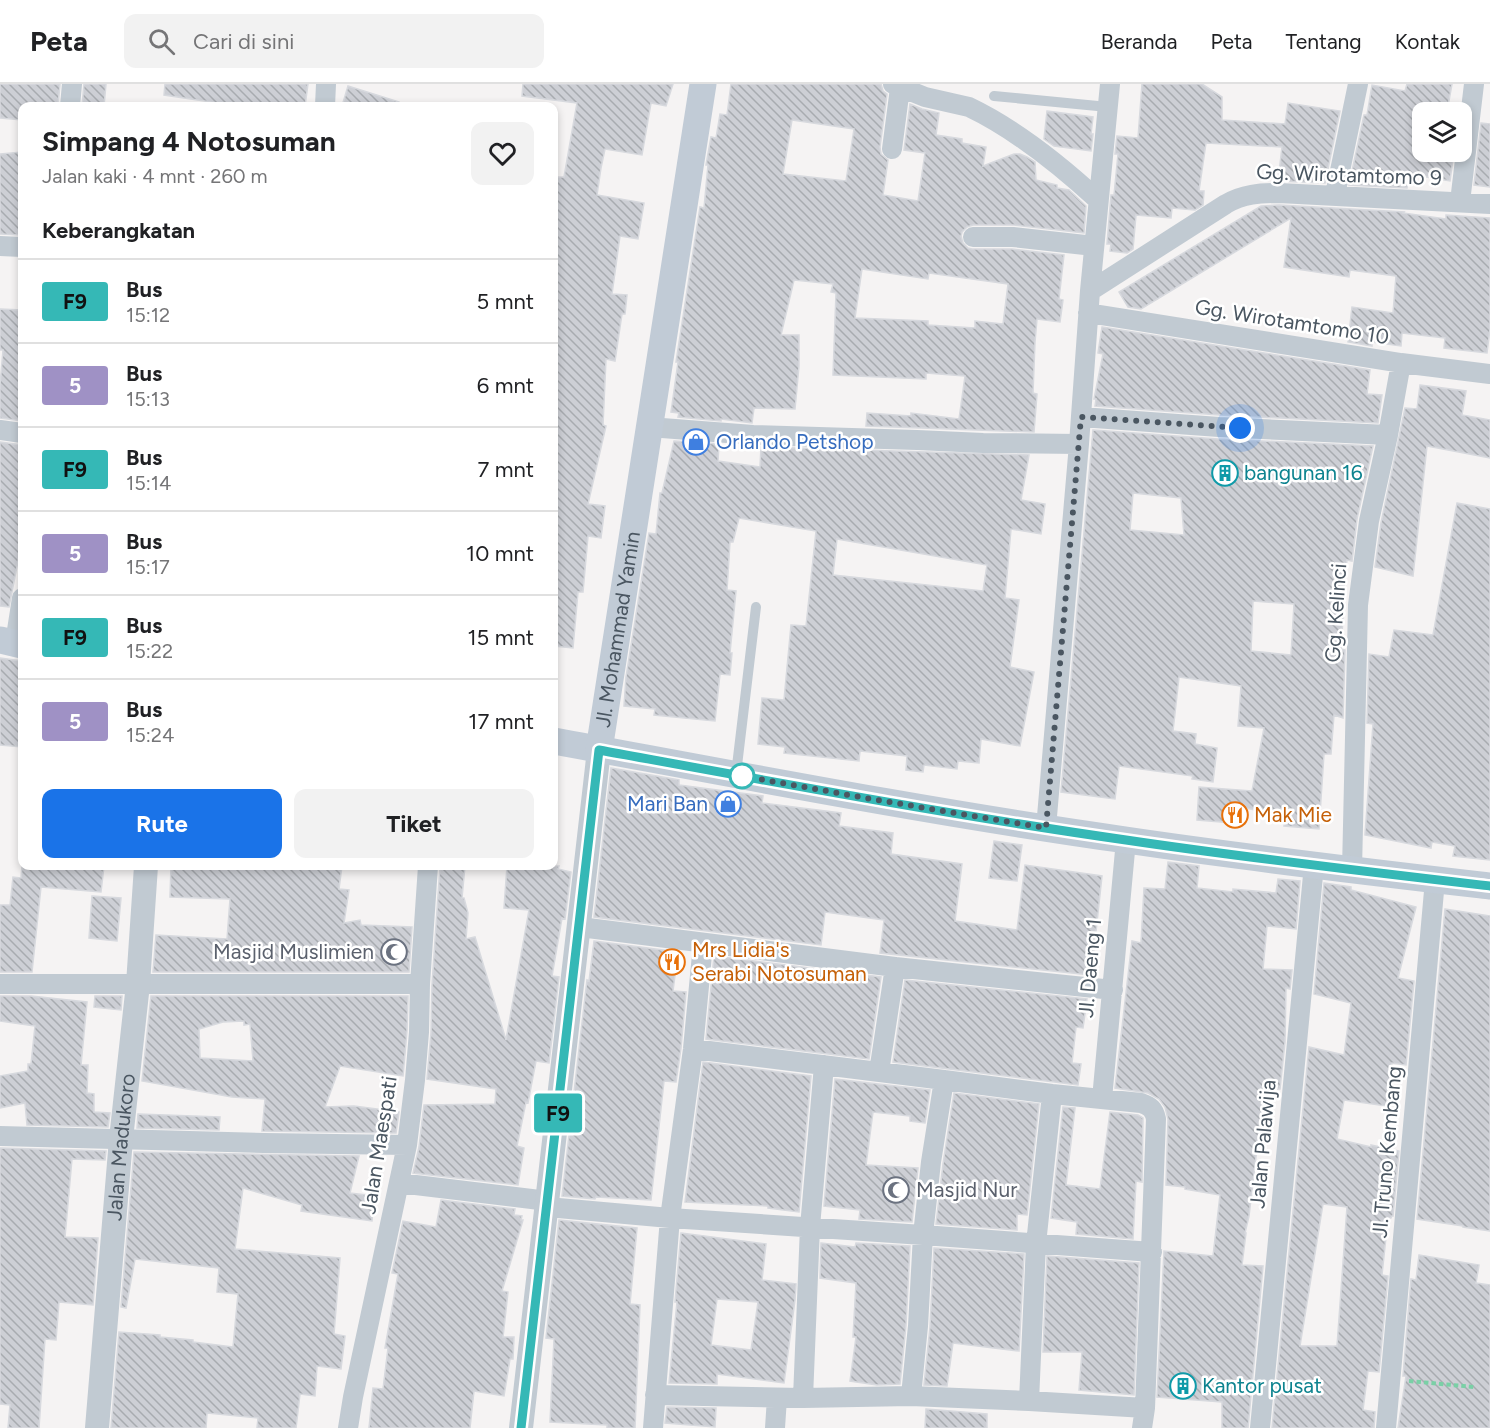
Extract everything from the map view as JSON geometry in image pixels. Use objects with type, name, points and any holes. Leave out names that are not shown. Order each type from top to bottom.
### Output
[{"type":"main road","name":"Jl. Mohammad Yamin","points":[[599,750],[703,84]]},
{"type":"main road","points":[[558,742],[1046,828],[1352,870],[1490,886]]},
{"type":"street","points":[[70,102],[72,84]]},
{"type":"street","points":[[325,102],[326,84]]},
{"type":"street","points":[[1046,828],[1088,314],[1110,84]]},
{"type":"street","points":[[1335,195],[1358,84]]},
{"type":"street","points":[[1460,202],[1474,84]]},
{"type":"street","points":[[892,149],[896,86],[925,97],[976,110],[1043,153],[1098,200]]},
{"type":"street","name":"Gg. Wirotamtomo 9","points":[[1090,291],[1237,198],[1262,193],[1490,204]]},
{"type":"street","points":[[973,237],[1013,237],[1094,246]]},
{"type":"street","points":[[0,246],[18,247]]},
{"type":"street","name":"Gg. Wirotamtomo 10","points":[[1088,314],[1401,363],[1490,374]]},
{"type":"street","name":"Gg. Kelinci","points":[[1352,870],[1358,605],[1369,521],[1401,363]]},
{"type":"street","points":[[1081,417],[1219,427],[1388,435]]},
{"type":"street","points":[[650,427],[753,435],[1079,444]]},
{"type":"street","points":[[0,430],[18,432]]},
{"type":"street","points":[[12,643],[18,616]]},
{"type":"street","name":"Jl. Mohammad Yamin","points":[[522,1428],[599,750]]},
{"type":"street","name":"Jl. Daeng 1","points":[[1102,1099],[1126,840]]},
{"type":"street","name":"Jalan Palawija","points":[[1260,1428],[1314,865]]},
{"type":"street","name":"Jalan Madukoro","points":[[97,1428],[121,1139],[138,984],[146,870]]},
{"type":"street","name":"Jalan Maespati","points":[[348,1428],[407,1145],[419,1032],[428,870]]},
{"type":"street","name":"Jl. Truno Kembang","points":[[1386,1428],[1435,880]]},
{"type":"street","points":[[580,927],[895,967],[1113,990]]},
{"type":"street","points":[[652,1428],[669,1218],[693,1049],[703,944]]},
{"type":"street","points":[[879,1072],[895,967]]},
{"type":"street","points":[[0,984],[420,984]]},
{"type":"street","points":[[655,1395],[777,1398],[911,1396],[1029,1401],[1143,1418],[1156,1119],[1151,1107],[1140,1103],[693,1049]]},
{"type":"street","points":[[803,1398],[810,1227],[824,1065]]},
{"type":"street","points":[[911,1396],[923,1235],[931,1162],[944,1080]]},
{"type":"street","points":[[1029,1401],[1036,1244],[1052,1094]]},
{"type":"street","points":[[0,1136],[407,1145]]},
{"type":"street","points":[[399,1183],[669,1218],[1152,1252]]},
{"type":"street","points":[[775,1428],[777,1398]]},
{"type":"lane","points":[[994,96],[1108,107]]},
{"type":"lane","points":[[736,775],[756,607]]},
{"type":"path","points":[[1390,1379],[1474,1387]]},
{"type":"building","points":[[0,84],[60,84],[58,102],[18,102],[18,120],[0,118]]},
{"type":"building","points":[[84,84],[106,84],[104,102],[82,102]]},
{"type":"building","points":[[165,84],[308,84],[306,102],[211,102],[164,95]]},
{"type":"building","points":[[523,84],[673,84],[666,106],[651,103],[642,155],[605,149],[601,168],[597,195],[644,203],[638,239],[620,236],[612,294],[627,295],[625,314],[622,314],[615,361],[606,359],[603,425],[606,426],[588,504],[605,506],[601,538],[588,536],[583,592],[578,592],[573,648],[558,646],[558,177],[564,177],[577,103],[522,96]]},
{"type":"building","points":[[731,84],[881,84],[883,91],[887,94],[880,147],[881,154],[888,160],[883,195],[918,201],[925,153],[904,150],[910,104],[939,113],[936,135],[962,139],[962,143],[986,147],[983,166],[1014,154],[1020,154],[1035,162],[1036,180],[1069,190],[1086,206],[1084,233],[1014,225],[973,225],[967,227],[961,236],[963,243],[972,249],[1012,249],[1064,255],[1059,299],[1063,300],[1060,322],[1037,319],[1033,393],[1037,394],[1034,432],[866,426],[867,413],[911,416],[911,413],[959,419],[965,376],[926,373],[926,379],[833,375],[836,293],[831,292],[833,284],[794,280],[781,335],[799,335],[795,409],[754,408],[752,423],[678,417],[679,413],[671,412],[678,362],[676,362],[700,207],[704,208],[708,165],[706,165],[711,137],[716,138],[720,114],[727,115]],"holes":[[[792,120],[854,129],[846,181],[783,174]],[[862,269],[928,279],[929,273],[1008,284],[1003,324],[975,321],[975,328],[928,325],[928,321],[855,318]]]},
{"type":"building","points":[[1142,84],[1202,84],[1222,97],[1222,120],[1285,124],[1288,103],[1340,111],[1325,183],[1278,181],[1282,147],[1206,143],[1199,191],[1204,191],[1203,205],[1195,210],[1172,208],[1171,218],[1136,215],[1133,249],[1127,253],[1110,251],[1111,244],[1107,244],[1111,195],[1114,195],[1118,154],[1115,154],[1117,136],[1138,138]]},
{"type":"building","points":[[1407,84],[1452,84],[1449,102],[1412,102],[1412,162],[1453,162],[1450,181],[1408,174],[1407,188],[1349,185],[1364,115],[1367,115],[1372,85],[1405,91]]},
{"type":"building","points":[[348,86],[399,102],[343,102]]},
{"type":"building","points":[[1047,111],[1093,117],[1091,151],[1054,146],[1044,139]]},
{"type":"building","points":[[1481,123],[1490,124],[1490,187],[1474,185]]},
{"type":"building","points":[[18,152],[18,235],[0,234],[0,154]]},
{"type":"building","points":[[1261,206],[1404,212],[1446,219],[1446,215],[1490,218],[1490,329],[1487,353],[1444,348],[1445,338],[1402,333],[1401,346],[1372,342],[1372,346],[1348,342],[1352,307],[1393,313],[1396,276],[1350,270],[1349,277],[1284,267],[1291,218],[1141,309],[1128,307],[1119,292]]},
{"type":"building","points":[[0,309],[18,310],[18,420],[0,418],[3,350],[0,350]]},
{"type":"building","points":[[1102,327],[1370,370],[1367,394],[1382,395],[1378,423],[1095,406],[1096,399],[1094,399],[1103,354],[1098,353]]},
{"type":"building","points":[[1420,385],[1466,391],[1462,415],[1490,420],[1490,458],[1427,446],[1413,576],[1375,567],[1381,523],[1405,408],[1417,409]]},
{"type":"building","points":[[1093,430],[1218,439],[1373,446],[1357,519],[1352,561],[1347,560],[1341,618],[1343,618],[1341,649],[1345,650],[1343,718],[1334,715],[1331,754],[1324,754],[1319,829],[1284,826],[1285,817],[1246,808],[1245,824],[1197,820],[1199,787],[1252,791],[1264,728],[1238,726],[1241,686],[1179,677],[1173,731],[1196,734],[1195,744],[1217,748],[1213,782],[1192,779],[1193,776],[1119,766],[1115,799],[1061,792]],"holes":[[[1133,493],[1181,498],[1184,535],[1130,530]],[[1253,601],[1294,604],[1291,655],[1251,651]]]},
{"type":"building","points":[[674,441],[719,444],[718,461],[760,467],[761,447],[1029,455],[1021,500],[1045,504],[1041,534],[1011,529],[1005,598],[1019,600],[1010,667],[1034,672],[1020,746],[981,739],[979,763],[958,761],[957,769],[924,765],[923,772],[906,770],[907,756],[860,751],[859,761],[784,753],[785,747],[758,744],[762,698],[784,700],[791,625],[806,626],[816,531],[739,518],[733,542],[730,542],[727,590],[736,591],[730,675],[720,674],[715,721],[654,715],[655,709],[624,706],[626,677],[649,533],[656,534],[660,493],[662,493]],"holes":[[[837,539],[987,565],[983,591],[833,575]]]},
{"type":"building","points":[[0,442],[18,444],[18,561],[9,607],[0,606]]},
{"type":"building","points":[[1457,503],[1490,509],[1490,860],[1453,856],[1455,846],[1432,842],[1431,848],[1365,835],[1373,724],[1367,723],[1369,654],[1389,657],[1394,630],[1433,635]]},
{"type":"building","points":[[0,658],[18,660],[18,747],[0,745]]},
{"type":"building","points":[[611,768],[679,780],[679,785],[763,796],[762,803],[841,813],[839,826],[893,833],[891,854],[962,864],[955,921],[1017,930],[1025,865],[1102,876],[1090,975],[880,953],[884,920],[825,912],[821,945],[594,917]]},
{"type":"building","points":[[994,841],[1022,845],[1017,881],[989,878]]},
{"type":"building","points":[[1168,862],[1199,866],[1197,888],[1276,893],[1278,879],[1300,881],[1296,929],[1267,926],[1263,969],[1292,970],[1290,989],[1286,988],[1285,1042],[1280,1089],[1264,1089],[1245,1233],[1242,1265],[1263,1266],[1248,1428],[1222,1428],[1222,1402],[1157,1397],[1164,1251],[1213,1256],[1220,1195],[1166,1185],[1168,1119],[1165,1107],[1159,1099],[1148,1093],[1115,1088],[1132,941],[1141,943],[1144,888],[1165,889]]},
{"type":"building","points":[[558,869],[571,872],[565,919],[562,918],[552,976],[559,977],[549,1063],[536,1061],[517,1146],[524,1148],[518,1185],[413,1173],[424,1105],[495,1104],[496,1089],[427,1079],[440,870],[465,870],[462,898],[464,898],[468,913],[466,939],[475,937],[506,1040],[529,910],[504,908],[507,870]]},
{"type":"building","points":[[22,870],[104,870],[101,892],[41,887],[32,972],[0,972],[0,905],[10,905],[13,877],[21,878]]},
{"type":"building","points":[[171,870],[341,870],[339,889],[349,890],[344,923],[360,920],[361,925],[412,927],[409,972],[153,972],[156,935],[227,939],[230,899],[170,897]]},
{"type":"building","points":[[1324,883],[1351,887],[1351,890],[1416,907],[1398,978],[1414,981],[1406,1065],[1392,1063],[1386,1106],[1344,1100],[1337,1139],[1399,1151],[1393,1216],[1388,1218],[1382,1275],[1388,1276],[1379,1372],[1368,1371],[1363,1410],[1375,1412],[1374,1428],[1272,1428],[1309,1047],[1344,1055],[1351,1003],[1314,994]],"holes":[[[1323,1204],[1347,1207],[1337,1346],[1300,1346]]]},
{"type":"building","points":[[92,896],[121,898],[117,941],[89,938]]},
{"type":"building","points":[[1445,909],[1490,916],[1490,1231],[1417,1219]]},
{"type":"building","points":[[594,941],[678,952],[673,991],[686,992],[681,1048],[676,1082],[664,1081],[651,1200],[562,1196],[587,980],[589,981]]},
{"type":"building","points":[[714,956],[881,977],[869,1059],[706,1039]]},
{"type":"building","points":[[905,980],[1087,999],[1083,1028],[1076,1027],[1072,1063],[1081,1064],[1078,1085],[893,1062]]},
{"type":"building","points":[[0,996],[31,996],[87,1002],[81,1065],[88,1065],[87,1093],[94,1094],[94,1112],[110,1113],[108,1127],[27,1125],[25,1103],[0,1108],[0,1076],[28,1071],[28,1064],[31,1064],[35,1026],[0,1021]]},
{"type":"building","points":[[95,996],[122,996],[121,1010],[94,1007]]},
{"type":"building","points":[[151,996],[408,996],[403,1076],[340,1066],[325,1107],[354,1106],[399,1112],[396,1133],[262,1131],[265,1099],[232,1097],[142,1081]],"holes":[[[244,1021],[244,1025],[250,1024],[253,1061],[200,1058],[199,1029],[223,1022]]]},
{"type":"building","points":[[703,1062],[811,1076],[799,1212],[768,1208],[768,1206],[685,1202]]},
{"type":"building","points":[[835,1079],[930,1090],[925,1123],[910,1121],[910,1116],[873,1112],[866,1165],[918,1168],[912,1222],[859,1219],[860,1210],[824,1206]]},
{"type":"building","points":[[954,1093],[1039,1104],[1027,1215],[1017,1214],[1017,1230],[936,1224]]},
{"type":"building","points":[[1063,1107],[1075,1108],[1066,1185],[1100,1189],[1110,1112],[1138,1115],[1143,1118],[1142,1182],[1136,1181],[1133,1239],[1076,1234],[1077,1222],[1051,1218]]},
{"type":"building","points":[[138,1114],[220,1117],[219,1130],[137,1128]]},
{"type":"building","points":[[0,1148],[106,1151],[105,1160],[72,1159],[65,1237],[98,1238],[93,1305],[59,1302],[56,1340],[45,1339],[39,1428],[8,1428],[10,1405],[0,1404]]},
{"type":"building","points":[[134,1152],[359,1156],[350,1193],[374,1196],[372,1221],[301,1211],[302,1205],[243,1188],[235,1249],[340,1258],[334,1334],[345,1336],[341,1369],[317,1366],[315,1396],[300,1394],[296,1428],[257,1428],[258,1418],[207,1413],[206,1428],[111,1428],[119,1332],[160,1335],[160,1337],[233,1347],[238,1294],[217,1292],[219,1268],[135,1259],[126,1308],[121,1307]]},
{"type":"building","points":[[441,1200],[515,1209],[514,1215],[522,1216],[521,1220],[523,1220],[502,1291],[508,1292],[503,1337],[514,1337],[513,1359],[510,1359],[504,1396],[474,1391],[470,1428],[369,1428],[373,1388],[383,1389],[388,1348],[385,1348],[398,1274],[392,1273],[403,1221],[436,1227]]},
{"type":"building","points":[[559,1220],[637,1228],[630,1304],[640,1305],[635,1428],[607,1428],[607,1425],[550,1422],[554,1339],[546,1338]]},
{"type":"building","points":[[681,1233],[766,1244],[762,1280],[796,1284],[784,1383],[717,1374],[717,1384],[669,1383],[677,1302],[675,1302]],"holes":[[[717,1299],[758,1302],[751,1350],[711,1345]]]},
{"type":"building","points":[[821,1243],[855,1247],[856,1243],[910,1246],[900,1384],[877,1385],[850,1381],[856,1337],[853,1337],[856,1283],[820,1278]]},
{"type":"building","points":[[934,1248],[1024,1254],[1019,1351],[953,1343],[947,1386],[924,1385]]},
{"type":"building","points":[[1419,1255],[1479,1265],[1476,1283],[1490,1285],[1490,1428],[1398,1428],[1406,1376],[1403,1376],[1411,1279],[1416,1280]]},
{"type":"building","points":[[1047,1256],[1139,1263],[1134,1395],[1079,1390],[1082,1352],[1043,1352]]},
{"type":"building","points":[[667,1407],[716,1408],[715,1427],[665,1423]]},
{"type":"building","points":[[926,1409],[987,1414],[987,1428],[925,1428]]},
{"type":"bus line","name":"F9","points":[[521,1428],[599,750],[883,801],[1126,840],[1490,886]]},
{"type":"place","name":"Orlando Petshop","points":[[696,442]]},
{"type":"place","name":"bangunan 16","points":[[1225,473]]},
{"type":"place","name":"Mari Ban","points":[[728,804]]},
{"type":"place","name":"Mak Mie","points":[[1235,815]]},
{"type":"place","name":"Masjid Muslimien","points":[[394,952]]},
{"type":"place","name":"Mrs Lidia's Serabi Notosuman","points":[[672,962]]},
{"type":"place","name":"Masjid Nur","points":[[896,1190]]},
{"type":"place","name":"Kantor pusat","points":[[1183,1386]]},
{"type":"route","points":[[742,776],[736,775],[1046,828],[1081,417],[1240,428]]}]
